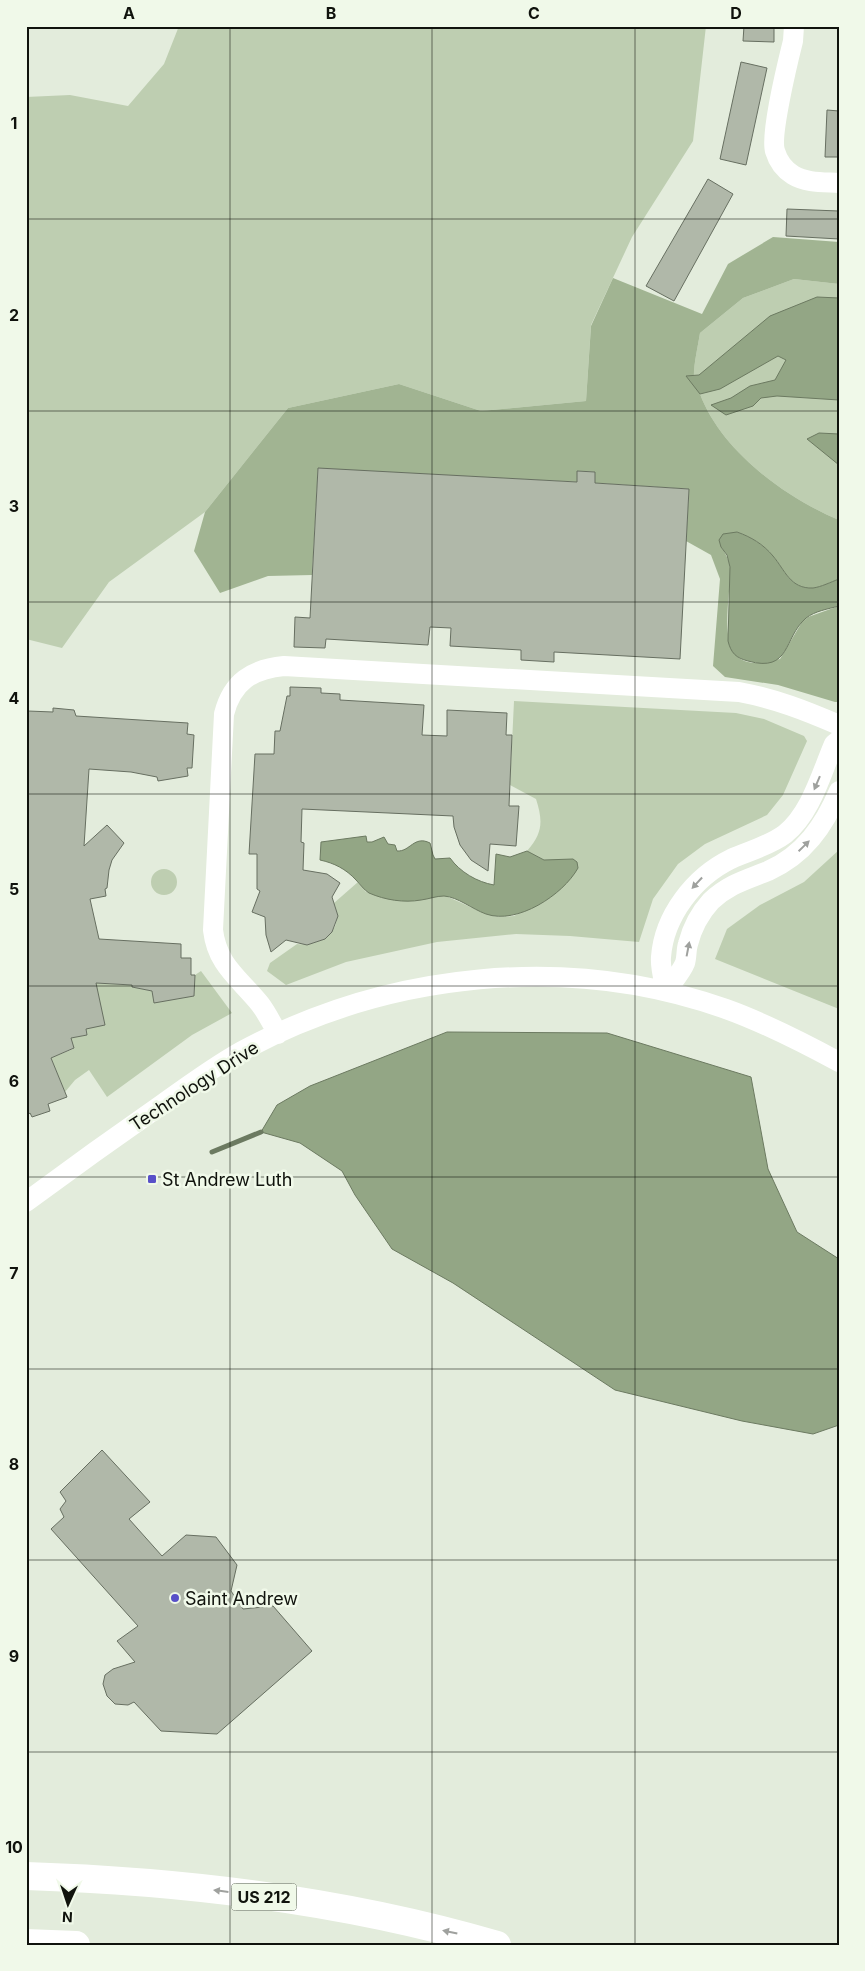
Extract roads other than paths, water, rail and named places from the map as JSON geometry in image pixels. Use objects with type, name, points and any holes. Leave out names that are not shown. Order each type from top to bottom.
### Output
[{"type":"highway","name":"US 212","points":[[26,1876],[169,1885],[262,1897],[362,1912],[497,1945]]},
{"type":"highway","points":[[26,1943],[76,1945]]},
{"type":"street","points":[[794,26],[793,41],[774,134],[774,151],[782,166],[794,176],[810,181],[839,183]]},
{"type":"street","points":[[278,1034],[261,1005],[228,969],[218,955],[212,930],[224,714],[227,701],[235,688],[245,678],[270,667],[284,666],[739,692],[769,697],[839,725]]},
{"type":"street","points":[[666,991],[661,958],[667,932],[682,901],[694,886],[716,868],[774,841],[794,826],[806,808],[834,744],[839,740]]},
{"type":"street","points":[[666,991],[685,962],[693,929],[701,913],[712,901],[736,883],[779,866],[799,851],[822,827],[839,791]]},
{"type":"street","name":"Technology Drive","points":[[26,1202],[190,1085],[241,1052],[278,1034],[357,1002],[417,987],[479,978],[542,977],[603,981],[666,991],[725,1008],[783,1032],[839,1062]]},
{"type":"waterway","points":[[212,1152],[261,1132]]},
{"type":"place","name":"St Andrew Luth","points":[[152,1179]]},
{"type":"place","name":"Saint Andrew","points":[[175,1598]]}]
